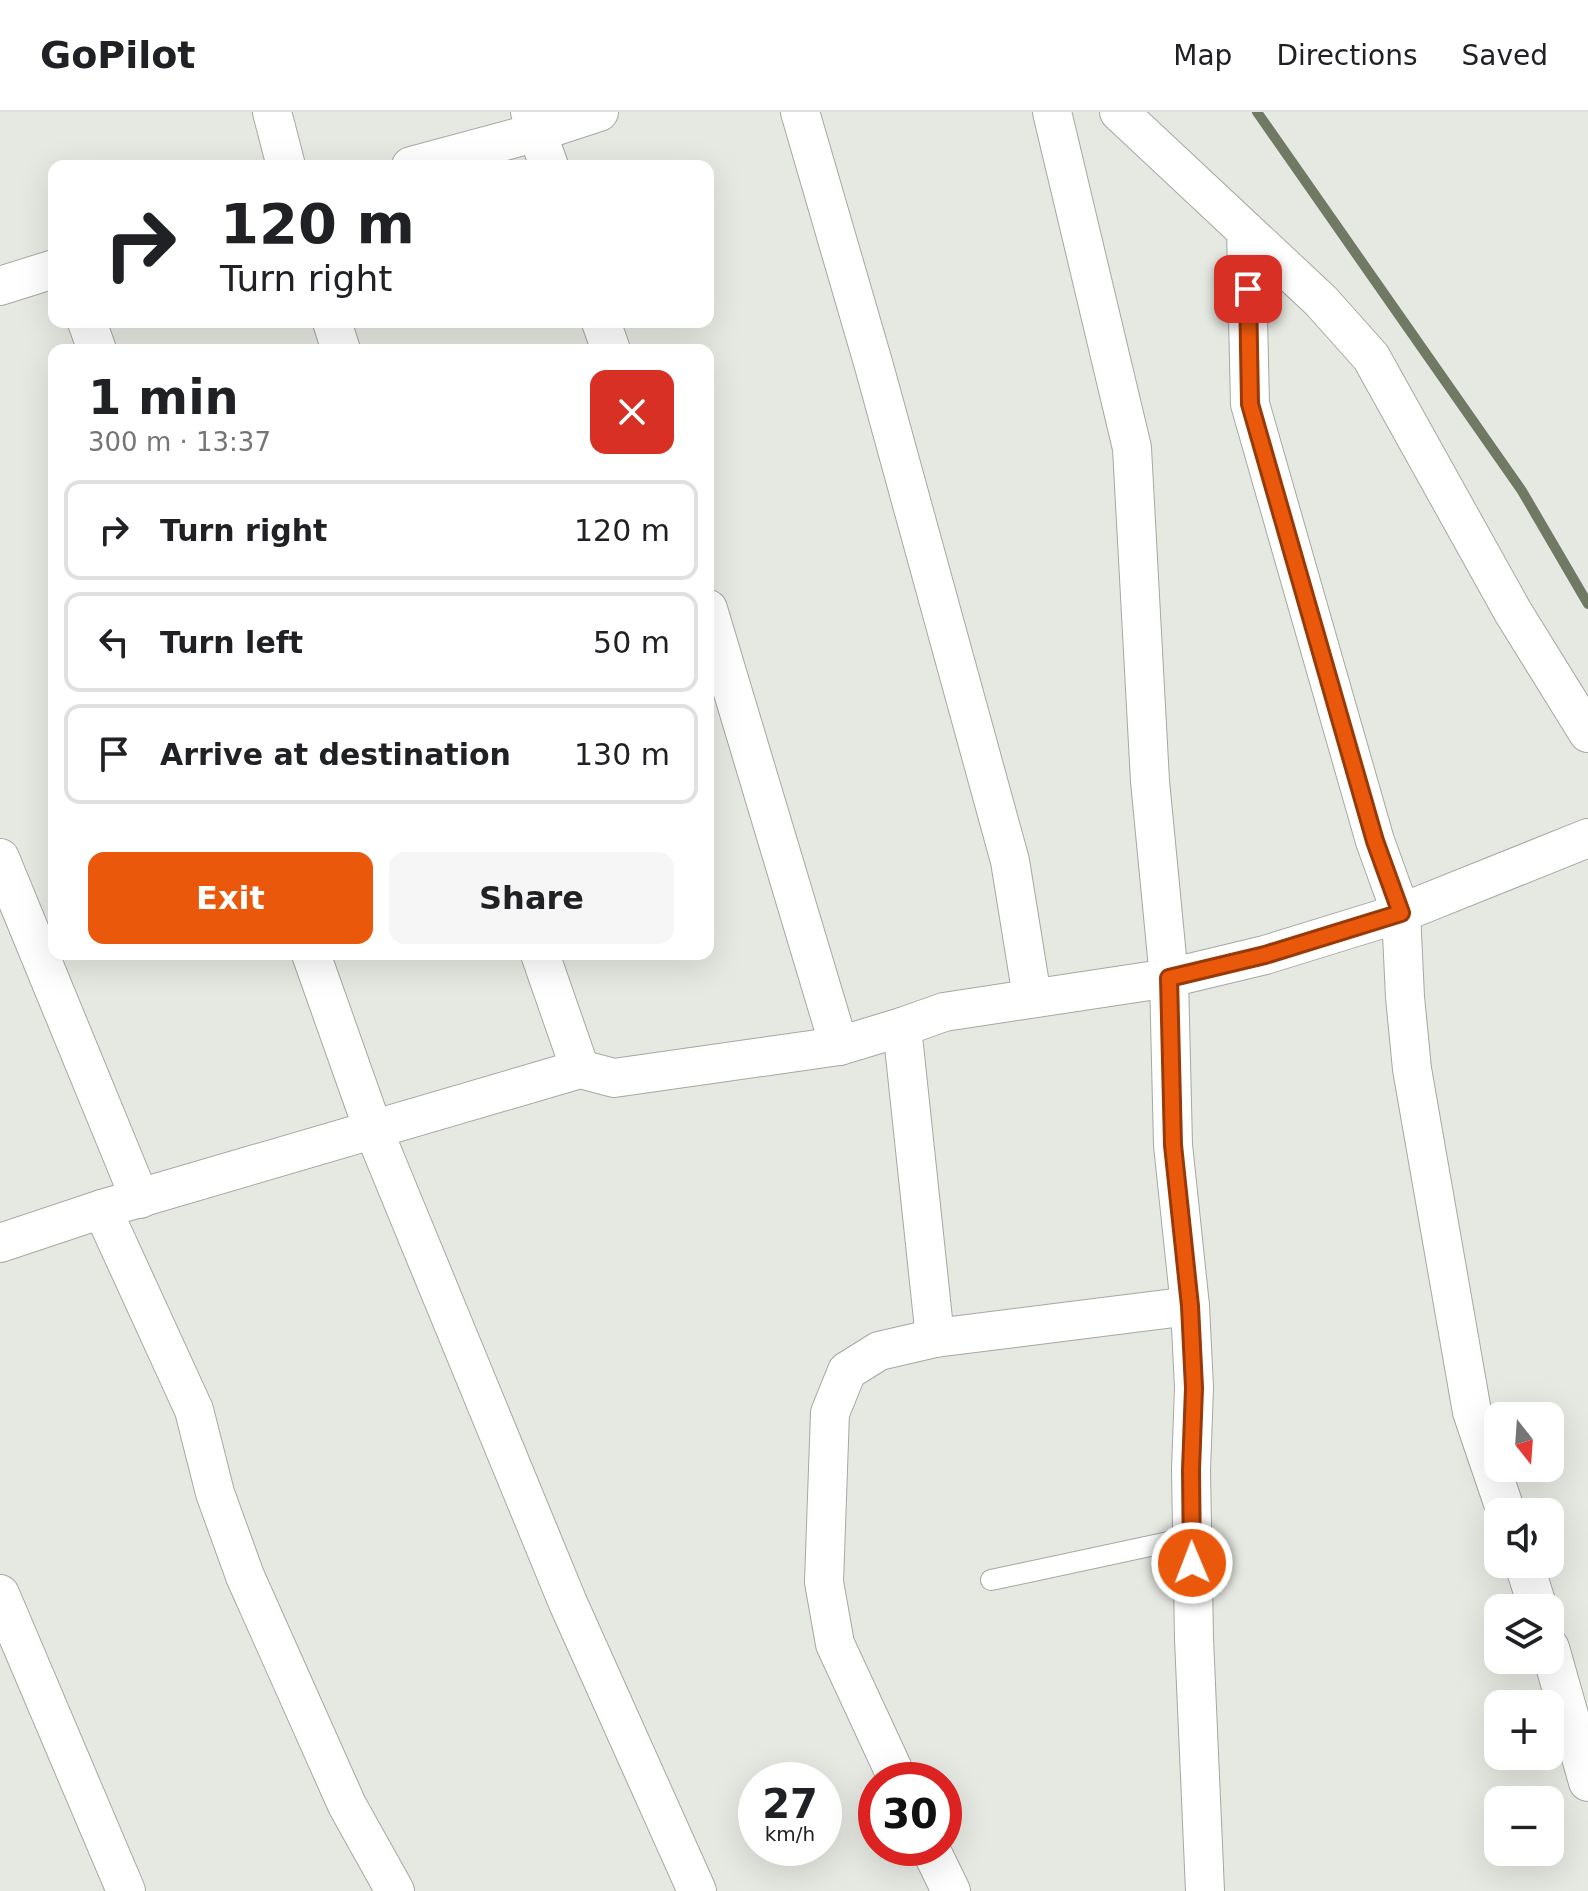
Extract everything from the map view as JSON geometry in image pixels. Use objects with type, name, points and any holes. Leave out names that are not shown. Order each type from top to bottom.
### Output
[{"type":"street","points":[[272,112],[284,160]]},
{"type":"street","points":[[437,160],[539,137],[599,112]]},
{"type":"street","points":[[800,112],[874,366],[1010,861],[1032,997]]},
{"type":"street","points":[[1052,112],[1132,448],[1150,781],[1169,978],[1173,1145],[1190,1306],[1194,1388],[1192,1537],[1205,1891]]},
{"type":"street","points":[[1119,112],[1321,301],[1371,357],[1513,612],[1588,733]]},
{"type":"street","points":[[1246,231],[1250,404],[1375,841],[1401,913],[1412,1069],[1472,1412],[1501,1498]]},
{"type":"street","points":[[0,286],[48,271]]},
{"type":"street","points":[[714,629],[839,1046]]},
{"type":"street","points":[[0,1243],[102,1209],[580,1069],[614,1078],[839,1046],[944,1012],[1169,978],[1265,955],[1401,913],[1588,838]]},
{"type":"street","points":[[0,858],[140,1199]]},
{"type":"street","points":[[313,960],[373,1129],[568,1603],[697,1891]]},
{"type":"street","points":[[542,960],[580,1069]]},
{"type":"street","points":[[902,1027],[935,1338]]},
{"type":"street","points":[[102,1209],[194,1410],[215,1493],[245,1576],[347,1805],[395,1891]]},
{"type":"street","points":[[890,1762],[835,1644],[824,1582],[830,1413],[847,1371],[879,1351],[935,1338],[1190,1306]]},
{"type":"street","points":[[0,1594],[126,1891]]},
{"type":"street","points":[[1557,1674],[1588,1782]]},
{"type":"street","points":[[939,1866],[951,1891]]},
{"type":"lane","points":[[991,1580],[1192,1537]]},
{"type":"waterway","points":[[1257,112],[1522,491],[1588,604]]},
{"type":"route","points":[[1192,1563],[1194,1388],[1190,1306],[1173,1145],[1169,978],[1265,955],[1401,913],[1375,841],[1250,404],[1248,289]]}]
